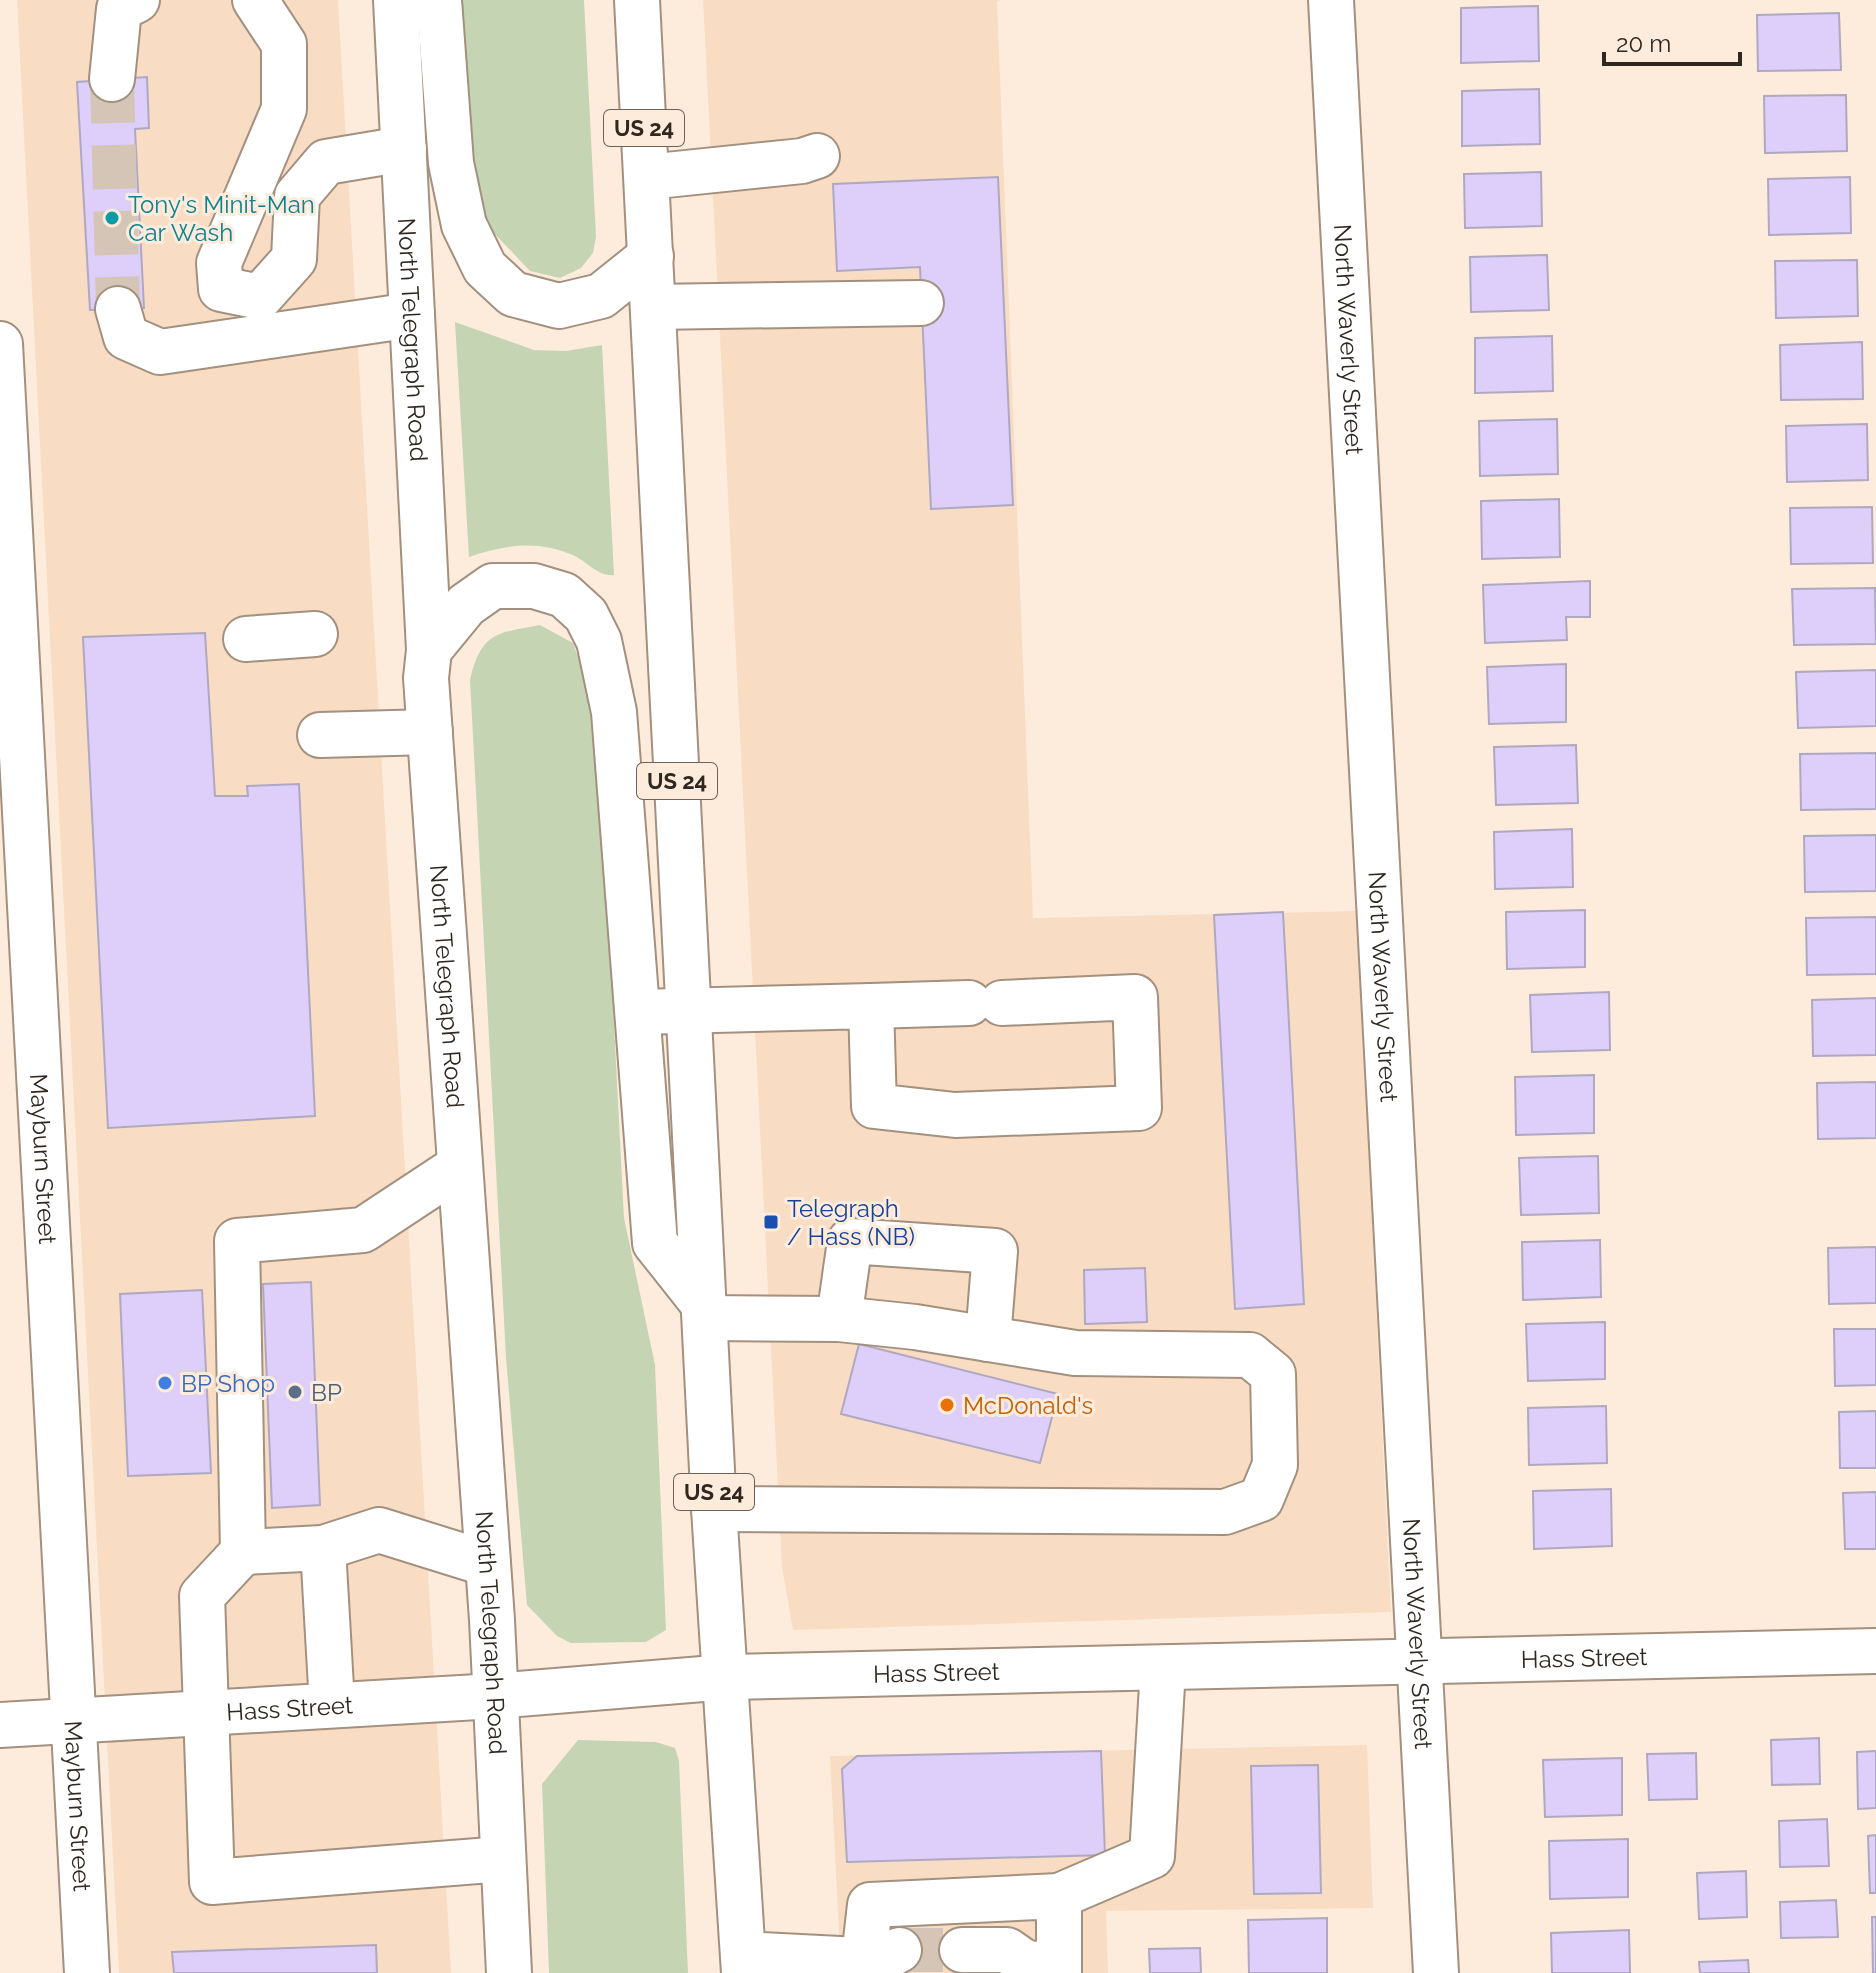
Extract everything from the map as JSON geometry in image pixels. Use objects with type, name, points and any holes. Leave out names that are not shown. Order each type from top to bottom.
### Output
[{"type":"street","points":[[112,79],[119,9],[137,0]]},
{"type":"street","points":[[255,0],[284,44],[284,109],[219,263],[221,289],[260,297],[294,259],[297,196],[326,162],[404,149]]},
{"type":"street","name":"North Telegraph Road","points":[[396,0],[429,650],[426,678],[488,1564],[509,1973]]},
{"type":"street","points":[[439,0],[451,163],[464,225],[485,268],[513,294],[559,306],[601,296],[651,256]]},
{"type":"street","name":"US 24","points":[[637,0],[714,1509],[743,1963]]},
{"type":"street","name":"North Waverly Street","points":[[1331,0],[1436,1973]]},
{"type":"street","points":[[647,177],[802,161],[817,156]]},
{"type":"street","points":[[653,307],[921,303]]},
{"type":"street","points":[[118,309],[126,337],[160,352],[412,315]]},
{"type":"street","name":"Mayburn Street","points":[[0,344],[87,1973]]},
{"type":"street","points":[[429,650],[466,605],[493,586],[534,586],[564,595],[586,615],[599,641],[614,712],[655,1243],[705,1312],[839,1319],[1075,1353],[1250,1355],[1273,1374],[1275,1465],[1261,1499],[1225,1512],[714,1509]]},
{"type":"street","points":[[246,639],[315,634]]},
{"type":"street","points":[[320,735],[430,732]]},
{"type":"street","points":[[638,1012],[1135,997],[1139,1108],[955,1115],[874,1106],[871,1006]]},
{"type":"street","points":[[460,1166],[363,1230],[237,1241],[243,1552],[202,1596],[212,1882],[503,1859]]},
{"type":"street","points":[[839,1319],[850,1241],[995,1251],[988,1339]]},
{"type":"street","points":[[243,1552],[323,1548],[379,1530],[488,1564]]},
{"type":"street","points":[[323,1548],[332,1705]]},
{"type":"street","name":"Hass Street","points":[[0,1725],[495,1696],[727,1677],[1876,1651]]},
{"type":"street","points":[[743,1963],[883,1961],[870,1905],[1059,1896],[1152,1856],[1163,1668]]},
{"type":"street","points":[[962,1950],[1007,1950],[1040,1968],[1059,1896]]},
{"type":"shaded area","points":[[17,0],[338,0],[451,1973],[119,1973]]},
{"type":"shaded area","points":[[703,0],[1002,0],[997,1],[1033,918],[1357,911],[1391,1612],[793,1630],[782,1567]]},
{"type":"shaded area","points":[[1367,1745],[1373,1908],[1106,1911],[1108,1973],[841,1973],[830,1756]]},
{"type":"green space","points":[[456,0],[584,0],[596,237],[593,253],[581,268],[560,278],[530,271],[493,232],[472,186]]},
{"type":"green space","points":[[455,322],[534,350],[566,351],[602,345],[614,575],[598,571],[562,551],[535,546],[496,549],[469,557]]},
{"type":"green space","points":[[540,625],[573,643],[598,714],[624,1218],[655,1365],[666,1630],[646,1642],[571,1643],[557,1636],[527,1605],[506,1358],[470,680],[474,664],[485,644],[512,630]]},
{"type":"green space","points":[[578,1740],[656,1742],[675,1748],[679,1761],[688,1973],[549,1973],[542,1784]]},
{"type":"building","points":[[1538,6],[1539,61],[1461,63],[1461,8]]},
{"type":"building","points":[[1839,13],[1841,70],[1758,71],[1757,15]]},
{"type":"building","name":"Tony's Minit-Man Car Wash","points":[[147,77],[149,128],[135,129],[144,308],[90,310],[77,82]]},
{"type":"building","points":[[1539,89],[1540,144],[1462,146],[1462,91]]},
{"type":"building","points":[[1846,95],[1847,151],[1765,153],[1764,96]]},
{"type":"building","points":[[1541,172],[1542,226],[1465,228],[1464,174]]},
{"type":"building","points":[[998,177],[1013,505],[931,509],[920,267],[837,271],[833,184]]},
{"type":"building","points":[[1850,177],[1851,233],[1769,235],[1768,179]]},
{"type":"building","points":[[1547,255],[1549,310],[1471,312],[1470,257]]},
{"type":"building","points":[[1857,260],[1858,316],[1776,318],[1775,261]]},
{"type":"building","points":[[1552,336],[1553,391],[1475,393],[1475,338]]},
{"type":"building","points":[[1862,342],[1863,399],[1781,400],[1780,345]]},
{"type":"building","points":[[1557,419],[1558,474],[1480,476],[1479,421]]},
{"type":"building","points":[[1867,424],[1868,480],[1787,482],[1786,426]]},
{"type":"building","points":[[1559,499],[1560,557],[1482,559],[1481,501]]},
{"type":"building","points":[[1872,507],[1873,563],[1791,564],[1790,508]]},
{"type":"building","points":[[1590,581],[1590,617],[1566,617],[1567,640],[1485,643],[1483,585]]},
{"type":"building","points":[[1875,588],[1876,644],[1794,645],[1792,589]]},
{"type":"building","points":[[205,633],[215,796],[248,796],[247,786],[299,784],[315,1116],[108,1128],[83,637]]},
{"type":"building","points":[[1566,664],[1566,722],[1489,724],[1487,667]]},
{"type":"building","points":[[1876,670],[1876,726],[1798,728],[1796,672]]},
{"type":"building","points":[[1576,745],[1578,803],[1496,805],[1494,747]]},
{"type":"building","points":[[1876,753],[1876,809],[1801,810],[1800,754]]},
{"type":"building","points":[[1572,829],[1573,887],[1495,889],[1494,832]]},
{"type":"building","points":[[1876,835],[1876,891],[1805,892],[1804,836]]},
{"type":"building","points":[[1585,910],[1585,967],[1507,969],[1506,912]]},
{"type":"building","points":[[1283,912],[1304,1304],[1235,1309],[1214,915]]},
{"type":"building","points":[[1876,917],[1876,974],[1807,975],[1806,918]]},
{"type":"building","points":[[1609,992],[1610,1050],[1532,1052],[1530,995]]},
{"type":"building","points":[[1876,998],[1876,1055],[1813,1056],[1812,1000]]},
{"type":"building","points":[[1594,1075],[1594,1133],[1516,1135],[1515,1077]]},
{"type":"building","points":[[1876,1082],[1876,1138],[1818,1139],[1817,1083]]},
{"type":"building","points":[[1598,1156],[1599,1213],[1521,1215],[1519,1158]]},
{"type":"building","points":[[1600,1240],[1601,1297],[1523,1300],[1522,1242]]},
{"type":"building","points":[[1876,1247],[1876,1303],[1829,1304],[1828,1248]]},
{"type":"building","points":[[1145,1268],[1147,1322],[1085,1324],[1084,1270]]},
{"type":"building","points":[[311,1282],[320,1505],[272,1508],[263,1284]]},
{"type":"building","name":"BP Shop","points":[[202,1290],[211,1473],[128,1476],[120,1294]]},
{"type":"building","points":[[1605,1322],[1605,1379],[1528,1381],[1526,1324]]},
{"type":"building","points":[[1834,1329],[1876,1329],[1876,1385],[1835,1386]]},
{"type":"building","points":[[859,1344],[1058,1394],[1040,1463],[841,1414]]},
{"type":"building","points":[[1606,1406],[1607,1463],[1529,1465],[1528,1408]]},
{"type":"building","points":[[1876,1411],[1876,1468],[1840,1468],[1839,1412]]},
{"type":"building","points":[[1611,1489],[1612,1546],[1534,1549],[1533,1491]]},
{"type":"building","points":[[1876,1492],[1876,1549],[1845,1549],[1843,1493]]},
{"type":"building","points":[[1819,1738],[1820,1784],[1772,1785],[1771,1740]]},
{"type":"building","points":[[1101,1751],[1105,1855],[847,1862],[842,1769],[857,1756]]},
{"type":"building","points":[[1876,1751],[1876,1808],[1858,1809],[1857,1752]]},
{"type":"building","points":[[1696,1753],[1697,1799],[1649,1800],[1647,1754]]},
{"type":"building","points":[[1622,1758],[1622,1815],[1545,1817],[1543,1760]]},
{"type":"building","points":[[1318,1765],[1321,1893],[1254,1894],[1251,1766]]},
{"type":"building","points":[[1827,1819],[1829,1866],[1780,1867],[1779,1821]]},
{"type":"building","points":[[1876,1835],[1876,1893],[1870,1893],[1868,1836]]},
{"type":"building","points":[[1628,1839],[1628,1897],[1550,1899],[1549,1841]]},
{"type":"building","points":[[1746,1871],[1747,1917],[1699,1919],[1697,1873]]},
{"type":"building","points":[[1836,1900],[1838,1937],[1781,1938],[1780,1902]]},
{"type":"building","points":[[1872,1917],[1876,1917],[1876,1973],[1873,1973]]},
{"type":"building","points":[[1327,1918],[1327,1973],[1249,1973],[1248,1920]]},
{"type":"building","points":[[1629,1930],[1630,1973],[1552,1973],[1551,1933]]},
{"type":"building","points":[[376,1945],[377,1973],[174,1973],[172,1952]]},
{"type":"building","points":[[1200,1948],[1201,1973],[1150,1973],[1149,1949]]},
{"type":"building","points":[[1748,1960],[1749,1973],[1700,1973],[1699,1962]]},
{"type":"tunnel","points":[[112,79],[118,309]]},
{"type":"tunnel","points":[[899,1950],[962,1950]]},
{"type":"place","name":"Tony's Minit-Man Car Wash","points":[[112,218]]},
{"type":"place","name":"Telegraph / Hass (NB)","points":[[771,1222]]},
{"type":"place","name":"BP Shop","points":[[165,1383]]},
{"type":"place","name":"BP","points":[[295,1392]]},
{"type":"place","name":"McDonald's","points":[[947,1405]]}]
